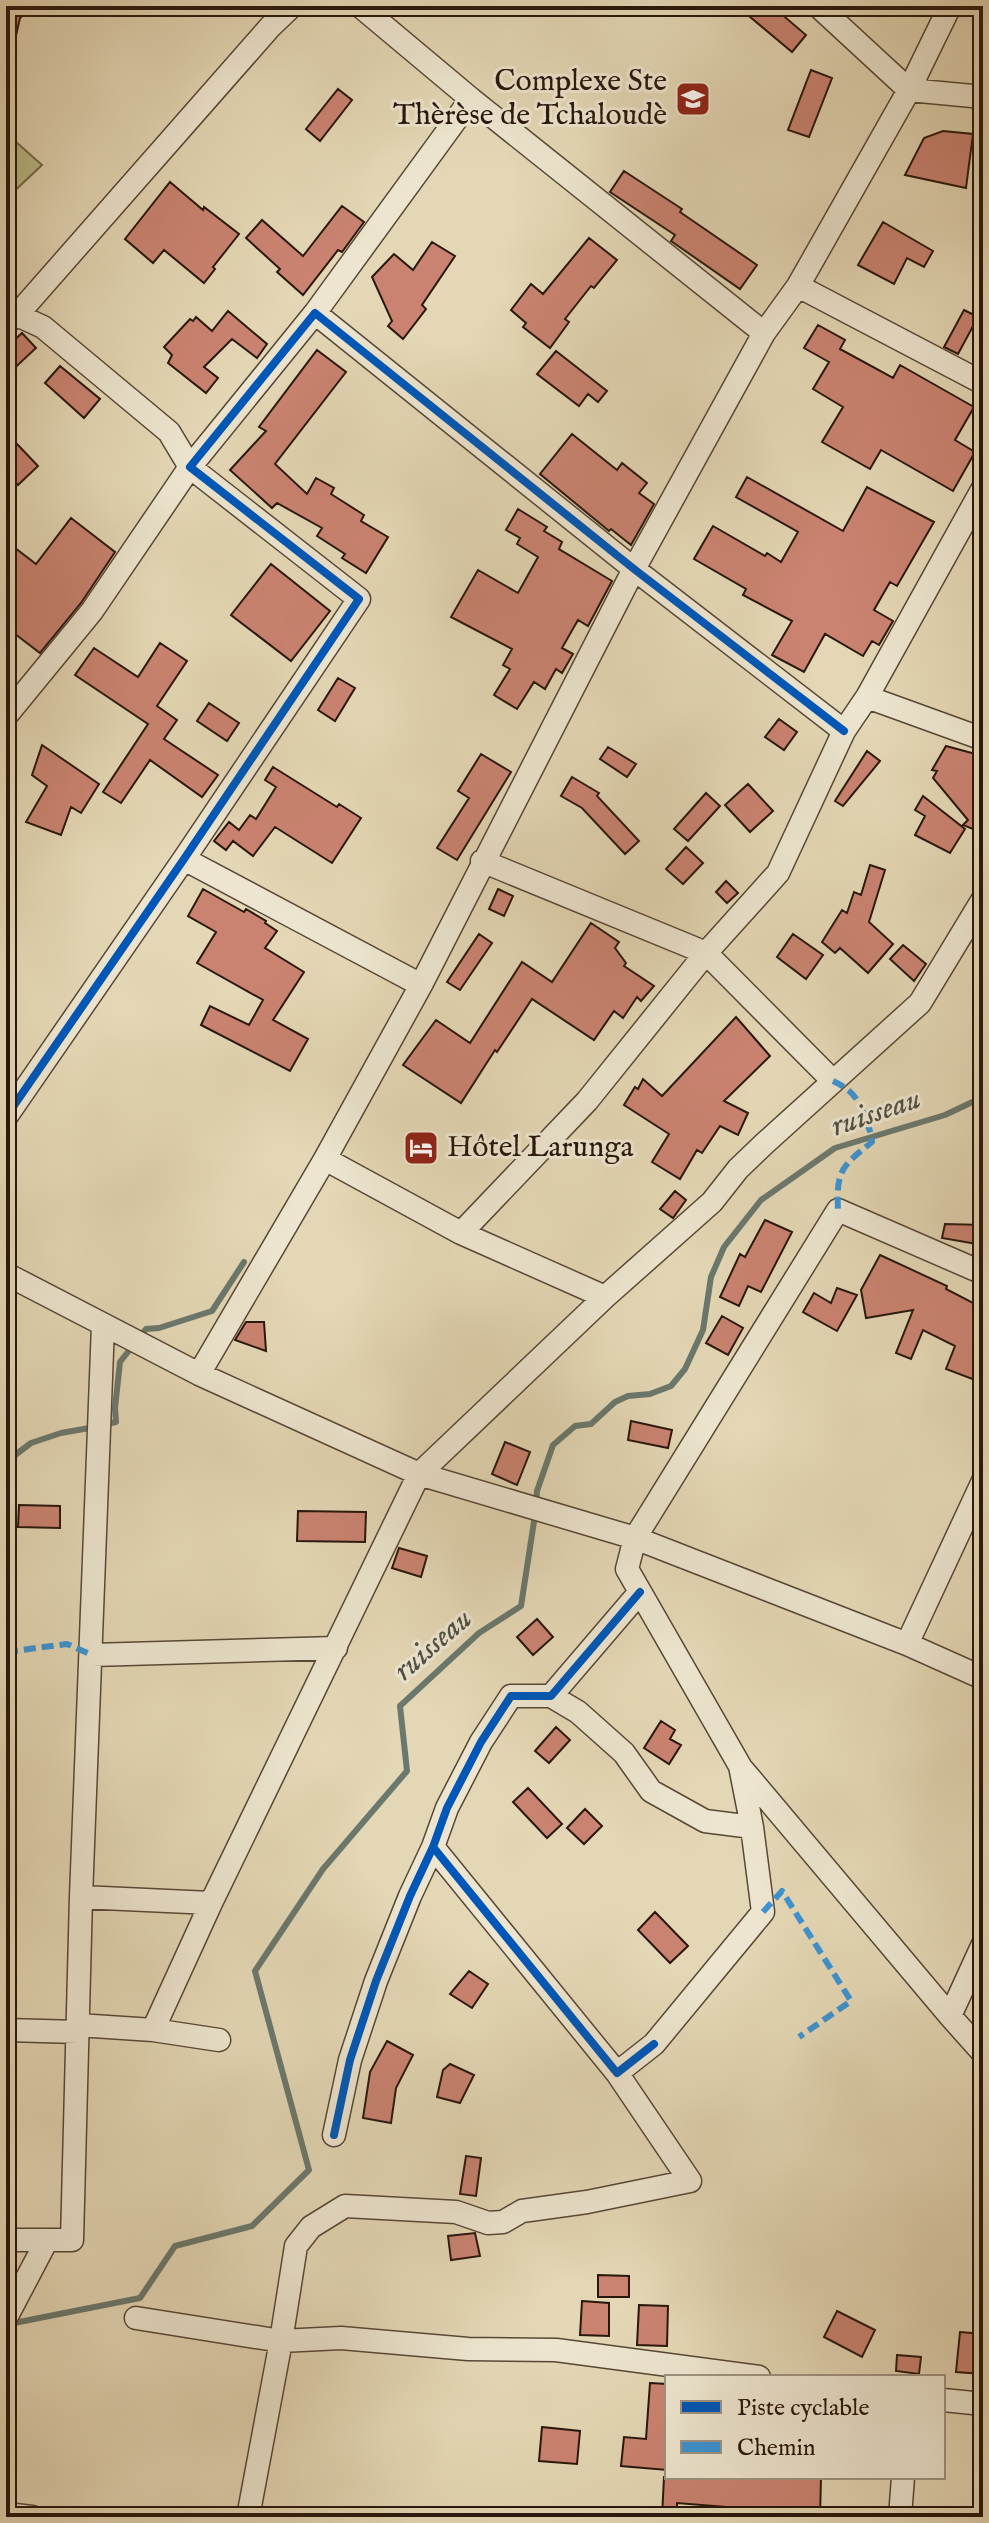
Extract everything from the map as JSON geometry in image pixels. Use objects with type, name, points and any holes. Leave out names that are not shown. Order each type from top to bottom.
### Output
[{"type":"street","points":[[6,1117],[359,599],[190,467],[169,432],[43,327],[11,319],[292,6]]},
{"type":"street","points":[[360,6],[471,99],[764,333]]},
{"type":"street","points":[[818,6],[909,90],[983,97]]},
{"type":"street","points":[[199,1374],[325,1159],[421,985],[634,569],[764,333],[798,286],[909,90],[950,6]]},
{"type":"street","points":[[6,716],[92,611],[190,467],[315,313],[471,99]]},
{"type":"street","points":[[798,286],[983,383]]},
{"type":"street","points":[[315,313],[634,569],[844,731]]},
{"type":"street","points":[[461,1233],[587,1101],[706,953],[778,873],[844,731],[867,697],[983,488]]},
{"type":"street","points":[[867,697],[983,739]]},
{"type":"street","points":[[184,859],[421,985]]},
{"type":"street","points":[[482,861],[706,953],[833,1081]]},
{"type":"street","points":[[153,2030],[211,1903],[419,1474],[605,1297],[712,1202],[738,1169],[920,1003],[983,899]]},
{"type":"street","points":[[325,1159],[461,1233],[605,1297]]},
{"type":"street","points":[[983,1273],[838,1210],[635,1538],[627,1569],[740,1766],[983,2053]]},
{"type":"street","points":[[6,1274],[199,1374],[419,1474],[635,1538],[907,1644],[983,1678]]},
{"type":"street","points":[[6,2240],[72,2240],[81,1897],[103,1325]]},
{"type":"street","points":[[907,1644],[983,1481]]},
{"type":"street","points":[[551,1696],[640,1592]]},
{"type":"street","points":[[92,1655],[336,1648]]},
{"type":"street","points":[[334,2135],[350,2060],[376,1981],[410,1896],[447,1808],[481,1742],[511,1696],[551,1696],[578,1712],[624,1753],[651,1791],[705,1821],[752,1827]]},
{"type":"street","points":[[617,2073],[654,2044],[763,1912],[740,1766]]},
{"type":"street","points":[[248,2517],[296,2246],[311,2227],[345,2206],[456,2212],[488,2223],[503,2222],[522,2211],[587,2202],[690,2181],[617,2073],[433,1847]]},
{"type":"street","points":[[81,1897],[211,1903]]},
{"type":"street","points":[[950,2016],[983,1944]]},
{"type":"street","points":[[6,2030],[153,2030],[219,2040]]},
{"type":"street","points":[[7,2316],[47,2240]]},
{"type":"street","points":[[136,2318],[281,2341],[341,2338],[468,2349],[556,2350],[744,2375]]},
{"type":"street","points":[[945,2400],[983,2404]]},
{"type":"street","points":[[900,2517],[903,2479]]},
{"type":"street","points":[[6,2514],[32,2517]]},
{"type":"green space","points":[[6,133],[42,165],[6,199]]},
{"type":"building","points":[[6,6],[33,6],[20,18],[12,53],[6,52]]},
{"type":"building","points":[[737,6],[772,6],[806,35],[792,52]]},
{"type":"building","points":[[811,70],[832,78],[809,137],[788,130]]},
{"type":"building","points":[[338,89],[352,100],[320,141],[306,129]]},
{"type":"building","points":[[943,131],[973,134],[966,188],[905,175],[924,138]]},
{"type":"building","points":[[624,171],[682,209],[680,212],[757,265],[740,289],[671,241],[675,235],[610,192]]},
{"type":"building","points":[[170,182],[203,210],[204,207],[239,234],[204,283],[164,250],[153,263],[125,239]]},
{"type":"building","points":[[342,206],[364,222],[303,295],[246,238],[262,220],[303,256]]},
{"type":"building","points":[[883,222],[933,251],[924,267],[907,258],[894,284],[858,265]]},
{"type":"building","points":[[589,238],[617,260],[565,319],[569,322],[550,348],[523,327],[526,323],[511,310],[531,284],[543,294]]},
{"type":"building","points":[[432,242],[455,256],[422,305],[426,309],[403,339],[388,326],[392,321],[372,277],[394,254],[413,270]]},
{"type":"building","points":[[964,310],[978,317],[958,354],[944,347]]},
{"type":"building","points":[[228,311],[267,344],[257,358],[232,339],[204,367],[218,378],[206,393],[168,363],[172,355],[164,347],[190,319],[193,321],[196,317],[212,331]]},
{"type":"building","points":[[818,325],[845,340],[840,349],[893,378],[900,365],[974,407],[955,440],[975,452],[953,491],[881,450],[870,469],[822,442],[843,407],[813,389],[829,362],[804,348]]},
{"type":"building","points":[[22,333],[36,348],[6,376],[6,348]]},
{"type":"building","points":[[317,350],[346,372],[275,464],[307,494],[316,478],[334,488],[331,494],[364,515],[361,521],[388,537],[366,573],[342,558],[345,554],[317,536],[322,528],[277,503],[272,508],[230,470],[266,431],[259,427]]},
{"type":"building","points":[[556,351],[607,391],[598,402],[588,394],[579,406],[537,374]]},
{"type":"building","points":[[60,366],[100,399],[84,418],[45,383]]},
{"type":"building","points":[[572,434],[617,470],[622,463],[647,483],[639,493],[654,504],[631,545],[611,529],[609,531],[540,474]]},
{"type":"building","points":[[17,444],[38,466],[18,485],[6,472],[6,454]]},
{"type":"building","points":[[747,477],[843,531],[867,487],[934,522],[897,586],[890,582],[874,610],[893,621],[879,645],[872,641],[863,656],[825,634],[804,672],[772,655],[792,621],[743,595],[746,589],[694,559],[713,526],[781,562],[798,532],[736,497]]},
{"type":"building","points":[[518,509],[547,527],[544,531],[562,542],[559,549],[612,581],[588,626],[578,620],[562,648],[573,654],[562,673],[556,669],[545,689],[534,682],[517,709],[494,695],[510,669],[503,665],[512,649],[451,617],[478,570],[518,593],[538,557],[517,544],[520,538],[506,530]]},
{"type":"building","points":[[71,518],[115,552],[81,603],[40,653],[6,627],[6,541],[36,564]]},
{"type":"building","points":[[271,564],[330,611],[291,661],[231,615]]},
{"type":"building","points":[[160,643],[187,661],[157,706],[177,720],[164,739],[218,775],[202,797],[150,760],[121,803],[103,792],[148,724],[75,675],[94,648],[138,677]]},
{"type":"building","points":[[338,678],[355,688],[335,721],[318,710]]},
{"type":"building","points":[[209,703],[239,723],[227,741],[197,721]]},
{"type":"building","points":[[779,719],[797,732],[784,750],[765,737]]},
{"type":"building","points":[[42,745],[99,784],[81,813],[71,807],[61,835],[26,822],[47,786],[32,775]]},
{"type":"building","points":[[946,746],[983,756],[983,837],[978,831],[963,825],[968,820],[933,778],[937,771],[932,770]]},
{"type":"building","points":[[608,747],[636,764],[627,777],[600,759]]},
{"type":"building","points":[[867,751],[880,761],[843,806],[835,801]]},
{"type":"building","points":[[481,754],[511,772],[457,860],[437,848],[469,798],[458,791]]},
{"type":"building","points":[[273,767],[337,807],[339,804],[361,818],[332,863],[275,827],[253,856],[233,841],[226,850],[214,841],[229,822],[239,830],[250,815],[256,819],[276,787],[265,780]]},
{"type":"building","points":[[572,777],[599,793],[597,796],[639,841],[625,854],[582,808],[561,796]]},
{"type":"building","points":[[748,784],[773,811],[750,832],[725,805]]},
{"type":"building","points":[[706,793],[720,806],[688,841],[674,829]]},
{"type":"building","points":[[923,796],[965,829],[950,853],[915,835],[925,816],[915,810]]},
{"type":"building","points":[[686,847],[703,863],[683,884],[666,869]]},
{"type":"building","points":[[870,865],[885,870],[869,922],[893,944],[868,973],[840,948],[835,953],[822,942],[842,910],[847,913],[854,892],[861,895]]},
{"type":"building","points":[[726,881],[738,893],[727,903],[716,892]]},
{"type":"building","points":[[203,889],[266,921],[277,931],[265,948],[304,972],[273,1020],[308,1039],[290,1071],[201,1025],[210,1006],[249,1025],[263,1000],[197,963],[216,932],[188,916]]},
{"type":"building","points":[[498,889],[513,896],[504,916],[489,909]]},
{"type":"building","points":[[591,923],[619,942],[615,948],[626,963],[624,966],[654,986],[641,1001],[637,997],[623,1018],[614,1011],[594,1040],[532,999],[461,1103],[403,1065],[436,1020],[470,1043],[522,962],[552,982]]},
{"type":"building","points":[[479,934],[492,943],[460,990],[447,982]]},
{"type":"building","points":[[793,934],[823,955],[806,979],[777,957]]},
{"type":"building","points":[[903,945],[926,964],[914,981],[890,959]]},
{"type":"building","points":[[736,1017],[770,1056],[724,1101],[748,1113],[738,1135],[720,1126],[702,1153],[697,1150],[680,1179],[652,1162],[669,1134],[624,1105],[643,1079],[662,1096]]},
{"type":"building","points":[[675,1191],[686,1200],[673,1218],[660,1209]]},
{"type":"building","points":[[765,1220],[792,1232],[761,1292],[748,1286],[739,1306],[720,1297],[740,1254],[745,1257]]},
{"type":"building","points":[[945,1224],[983,1225],[983,1245],[942,1238]]},
{"type":"building","points":[[880,1255],[947,1286],[946,1289],[983,1308],[983,1383],[946,1369],[955,1346],[923,1330],[911,1359],[896,1353],[913,1310],[866,1318],[861,1290]]},
{"type":"building","points":[[837,1288],[857,1295],[837,1331],[803,1312],[814,1293],[831,1303]]},
{"type":"building","points":[[722,1316],[743,1328],[728,1355],[706,1343]]},
{"type":"building","points":[[246,1322],[264,1322],[266,1351],[235,1340]]},
{"type":"building","points":[[631,1421],[672,1430],[668,1448],[628,1440]]},
{"type":"building","points":[[505,1442],[530,1452],[517,1485],[492,1474]]},
{"type":"building","points":[[19,1505],[60,1506],[60,1528],[18,1527]]},
{"type":"building","points":[[298,1511],[366,1512],[365,1542],[297,1541]]},
{"type":"building","points":[[399,1548],[427,1556],[421,1577],[392,1568]]},
{"type":"building","points":[[537,1619],[553,1637],[533,1655],[517,1637]]},
{"type":"building","points":[[661,1721],[675,1730],[670,1739],[681,1745],[669,1764],[644,1748]]},
{"type":"building","points":[[556,1727],[570,1740],[549,1763],[535,1751]]},
{"type":"building","points":[[528,1788],[562,1824],[547,1838],[513,1802]]},
{"type":"building","points":[[585,1809],[602,1826],[584,1844],[567,1828]]},
{"type":"building","points":[[655,1912],[688,1946],[670,1963],[638,1930]]},
{"type":"building","points":[[469,1971],[488,1984],[472,2008],[450,1994]]},
{"type":"building","points":[[387,2041],[413,2055],[396,2088],[391,2123],[363,2118],[370,2072]]},
{"type":"building","points":[[450,2064],[474,2075],[460,2103],[437,2097],[443,2070]]},
{"type":"building","points":[[466,2156],[481,2158],[476,2196],[460,2194]]},
{"type":"building","points":[[475,2233],[480,2256],[451,2260],[448,2236]]},
{"type":"building","points":[[598,2275],[629,2276],[629,2297],[598,2297]]},
{"type":"building","points":[[582,2301],[609,2303],[609,2336],[580,2335]]},
{"type":"building","points":[[639,2305],[668,2306],[667,2346],[637,2345]]},
{"type":"building","points":[[837,2311],[875,2330],[862,2357],[824,2337]]},
{"type":"building","points":[[960,2332],[983,2334],[983,2374],[956,2372]]},
{"type":"building","points":[[897,2355],[921,2357],[919,2374],[896,2371]]},
{"type":"building","points":[[650,2383],[665,2384],[665,2470],[621,2466],[624,2437],[646,2439]]},
{"type":"building","points":[[542,2427],[580,2431],[577,2464],[539,2461]]},
{"type":"building","points":[[664,2477],[821,2479],[820,2517],[750,2517],[751,2509],[677,2503],[677,2517],[662,2517]]},
{"type":"waterway","name":"ruisseau","points":[[536,1504],[537,1491],[553,1445],[575,1426],[591,1424],[615,1402],[671,1386],[685,1369],[703,1330],[711,1277],[724,1247],[761,1200],[835,1148],[945,1115],[983,1097]]},
{"type":"waterway","name":"ruisseau","points":[[106,1424],[116,1422],[120,1362],[146,1329],[159,1328],[212,1311],[244,1262]]},
{"type":"waterway","name":"ruisseau","points":[[6,1462],[31,1443],[61,1433],[95,1427]]},
{"type":"waterway","name":"ruisseau","points":[[9,2324],[140,2298],[175,2246],[252,2226],[309,2170],[255,1971],[323,1869],[407,1771],[400,1706],[479,1633],[521,1606],[535,1515]]},
{"type":"marked path","points":[[833,1081],[856,1098],[872,1140],[843,1170],[838,1186],[838,1210]]},
{"type":"marked path","points":[[6,1652],[67,1644],[92,1655]]},
{"type":"marked path","points":[[763,1912],[782,1891],[851,2001],[799,2037]]},
{"type":"cycle path","points":[[6,1117],[359,599],[190,467],[315,313],[634,569],[844,731]]},
{"type":"cycle path","points":[[334,2135],[350,2060],[376,1981],[447,1808],[481,1742],[511,1696],[551,1696],[640,1592]]},
{"type":"cycle path","points":[[433,1847],[617,2073],[654,2044]]},
{"type":"place","name":"Complexe Ste Thèrèse de Tchaloudè","points":[[693,99]]},
{"type":"place","name":"Hôtel Larunga","points":[[421,1148]]}]
